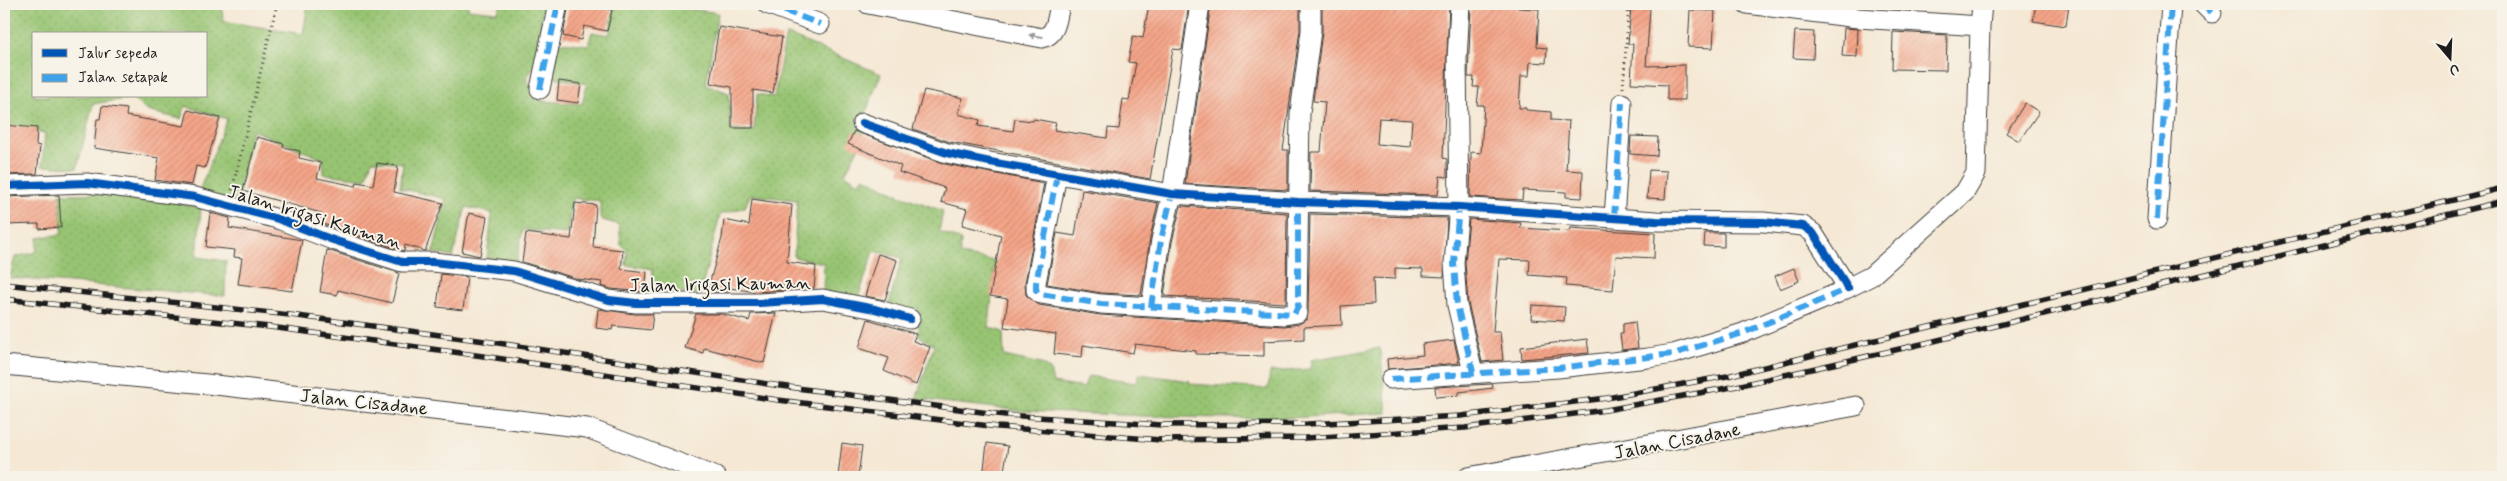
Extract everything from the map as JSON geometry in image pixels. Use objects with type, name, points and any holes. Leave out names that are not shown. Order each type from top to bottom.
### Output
[{"type":"street","points":[[540,89],[558,4]]},
{"type":"street","points":[[767,4],[820,24]]},
{"type":"street","points":[[868,4],[1042,38],[1049,37],[1053,32],[1060,4]]},
{"type":"street","points":[[1151,307],[1161,240],[1172,194],[1200,4]]},
{"type":"street","points":[[1057,174],[1036,283],[1036,290],[1041,294],[1068,300],[1151,307],[1285,315],[1297,313],[1300,113],[1311,31],[1311,4]]},
{"type":"street","points":[[1460,4],[1457,60],[1460,207],[1454,263],[1456,298],[1473,372]]},
{"type":"street","points":[[1747,4],[1858,18],[1980,26]]},
{"type":"street","points":[[1391,379],[1473,372],[1558,368],[1673,354],[1743,333],[1848,288],[1871,276],[1941,215],[1964,192],[1976,173],[1982,4]]},
{"type":"street","points":[[2157,219],[2172,4]]},
{"type":"street","points":[[1614,218],[1622,103]]},
{"type":"street","points":[[862,123],[947,153],[1172,194],[1298,202],[1460,207],[1701,223],[1763,222],[1803,226],[1813,233],[1848,288]]},
{"type":"street","name":"Jalan Irigasi Kauman","points":[[4,186],[87,183],[163,192],[229,205],[402,262],[433,262],[514,271],[610,300],[636,303],[730,304],[823,299],[875,309],[910,319]]},
{"type":"street","name":"Jalan Cisadane","points":[[4,365],[217,385],[587,428],[716,477]]},
{"type":"street","name":"Jalan Cisadane","points":[[1468,477],[1856,406]]},
{"type":"path","points":[[229,205],[277,4]]},
{"type":"path","points":[[1622,103],[1629,4]]},
{"type":"green space","points":[[4,4],[222,4],[223,21],[303,34],[308,4],[468,4],[468,9],[498,12],[500,4],[543,4],[538,60],[526,79],[542,101],[582,104],[587,84],[554,77],[559,42],[588,45],[592,32],[609,35],[615,4],[659,4],[718,13],[706,84],[729,93],[731,130],[754,131],[757,94],[774,97],[786,34],[881,74],[862,122],[861,142],[845,174],[859,183],[864,177],[900,195],[943,211],[939,232],[961,240],[960,255],[995,261],[989,327],[1003,332],[1004,356],[1041,364],[1050,370],[1053,383],[1084,388],[1088,376],[1136,383],[1139,374],[1190,381],[1190,384],[1268,389],[1270,372],[1310,369],[1311,360],[1380,348],[1387,413],[1266,419],[1143,416],[1022,411],[916,399],[934,345],[919,336],[919,313],[888,307],[902,258],[874,251],[858,298],[823,296],[824,263],[794,257],[797,200],[750,195],[745,207],[720,215],[700,295],[651,291],[653,269],[626,265],[627,251],[621,245],[619,225],[600,219],[600,201],[572,198],[567,234],[523,230],[516,265],[487,258],[492,213],[466,207],[453,257],[433,253],[446,199],[400,188],[403,163],[372,160],[366,179],[324,174],[323,159],[252,130],[237,201],[198,194],[227,119],[185,106],[181,119],[147,111],[132,98],[93,104],[77,168],[42,166],[45,133],[4,127]]},
{"type":"green space","points":[[128,193],[201,208],[197,257],[226,261],[225,296],[10,278],[15,257],[36,252],[38,238],[62,234],[60,194]]},
{"type":"building","points":[[569,4],[583,4],[612,10],[607,31],[584,26],[581,40],[563,36]]},
{"type":"building","points":[[1149,4],[1189,4],[1182,50],[1173,49],[1150,179],[950,142],[913,129],[924,90],[963,98],[958,114],[980,120],[978,126],[1013,131],[1015,119],[1033,121],[1034,119],[1056,123],[1054,130],[1107,138],[1108,128],[1119,129],[1123,99],[1129,100],[1136,63],[1128,62],[1133,36],[1143,38]]},
{"type":"building","points":[[1211,4],[1300,4],[1300,30],[1283,150],[1288,150],[1288,190],[1185,184]]},
{"type":"building","points":[[1322,4],[1449,4],[1443,158],[1447,159],[1447,177],[1440,176],[1438,195],[1310,191],[1311,152],[1321,152],[1325,102],[1313,101],[1322,32]],"holes":[[[1379,118],[1412,120],[1410,147],[1377,144]]]},
{"type":"building","points":[[1494,4],[1518,4],[1518,8],[1539,9],[1537,47],[1547,48],[1546,63],[1530,62],[1529,76],[1521,76],[1519,108],[1551,112],[1551,120],[1569,121],[1566,170],[1583,171],[1582,198],[1566,197],[1566,192],[1523,190],[1522,200],[1470,197],[1471,152],[1481,153],[1484,105],[1477,105],[1479,87],[1473,87],[1474,77],[1468,77],[1471,6],[1494,7]]},
{"type":"building","points":[[2036,4],[2069,4],[2066,26],[2033,21]]},
{"type":"building","points":[[1631,7],[1650,8],[1646,66],[1685,65],[1685,100],[1667,100],[1667,85],[1631,83],[1633,44],[1628,44]]},
{"type":"building","points":[[1690,10],[1715,11],[1713,48],[1688,47]]},
{"type":"building","points":[[719,27],[782,37],[773,93],[753,90],[753,128],[732,128],[732,87],[710,83]]},
{"type":"building","points":[[1844,28],[1858,29],[1857,57],[1842,56]]},
{"type":"building","points":[[1795,31],[1814,32],[1813,59],[1793,58]]},
{"type":"building","points":[[1893,32],[1947,35],[1946,70],[1892,69]]},
{"type":"building","points":[[559,81],[581,84],[578,103],[557,100]]},
{"type":"building","points":[[2025,103],[2039,112],[2019,141],[2006,133]]},
{"type":"building","points":[[102,106],[127,109],[126,116],[184,126],[188,110],[220,118],[205,168],[196,166],[192,185],[155,180],[159,158],[94,148],[97,119],[100,119]]},
{"type":"building","points":[[4,125],[37,128],[36,145],[40,146],[37,174],[4,175]]},
{"type":"building","points":[[854,131],[945,164],[1044,183],[1025,283],[1026,295],[1039,305],[1100,315],[1284,326],[1299,324],[1307,319],[1308,313],[1310,214],[1447,218],[1444,277],[1423,276],[1423,269],[1395,268],[1395,279],[1373,278],[1374,304],[1341,306],[1342,325],[1304,327],[1304,339],[1264,341],[1264,356],[1196,354],[1196,351],[1135,344],[1133,353],[1083,345],[1082,357],[1054,354],[1056,334],[1004,327],[1008,299],[990,296],[1001,235],[962,225],[967,209],[941,202],[945,188],[899,172],[901,166],[848,144]]},
{"type":"building","points":[[1631,136],[1658,137],[1657,156],[1630,154]]},
{"type":"building","points":[[257,137],[284,144],[283,147],[300,151],[299,158],[321,163],[317,178],[356,186],[357,182],[373,185],[377,163],[398,166],[394,192],[443,203],[425,251],[405,245],[404,251],[337,229],[318,222],[321,213],[243,191]]},
{"type":"building","points":[[1649,170],[1667,171],[1665,199],[1647,198]]},
{"type":"building","points":[[1082,190],[1158,203],[1150,238],[1141,295],[1102,293],[1047,284],[1057,233],[1075,236]]},
{"type":"building","points":[[59,195],[61,227],[39,229],[39,224],[4,225],[4,197]]},
{"type":"building","points":[[752,199],[792,205],[787,262],[816,266],[814,288],[784,286],[784,290],[756,292],[730,288],[729,292],[707,292],[722,238],[724,220],[749,225]]},
{"type":"building","points":[[575,203],[596,205],[593,247],[623,250],[621,269],[647,272],[645,292],[611,289],[601,286],[602,282],[578,279],[522,262],[526,233],[571,239]]},
{"type":"building","points":[[1181,206],[1287,213],[1286,303],[1164,296],[1172,242]]},
{"type":"building","points":[[210,213],[230,218],[229,228],[302,240],[292,291],[238,284],[242,258],[234,257],[235,250],[206,247]]},
{"type":"building","points":[[469,213],[487,217],[480,256],[462,252]]},
{"type":"building","points":[[1469,219],[1521,223],[1520,228],[1569,231],[1570,228],[1655,233],[1654,258],[1616,256],[1613,290],[1566,286],[1567,278],[1529,275],[1530,260],[1499,259],[1493,332],[1500,332],[1503,360],[1482,362],[1468,303],[1465,263]]},
{"type":"building","points":[[1705,233],[1724,233],[1724,247],[1704,246]]},
{"type":"building","points":[[327,250],[399,273],[392,303],[338,290],[337,295],[320,292]]},
{"type":"building","points":[[878,254],[897,260],[885,300],[865,296]]},
{"type":"building","points":[[1794,268],[1799,281],[1780,289],[1775,276]]},
{"type":"building","points":[[441,274],[467,277],[463,310],[437,307]]},
{"type":"building","points":[[1532,305],[1565,307],[1564,321],[1531,319]]},
{"type":"building","points":[[598,309],[635,314],[653,314],[651,330],[613,326],[612,330],[596,328]]},
{"type":"building","points":[[776,313],[764,363],[704,348],[703,353],[685,348],[696,314],[722,314],[749,321],[751,314]]},
{"type":"building","points":[[868,319],[916,334],[913,341],[930,347],[916,385],[884,371],[889,358],[859,348]]},
{"type":"building","points":[[1635,322],[1638,348],[1622,350],[1620,334],[1623,334],[1623,324]]},
{"type":"building","points":[[1587,339],[1589,353],[1522,359],[1521,347]]},
{"type":"building","points":[[1454,340],[1459,363],[1388,369],[1387,359],[1423,355],[1422,344]]},
{"type":"building","points":[[1492,384],[1493,388],[1459,392],[1459,395],[1436,397],[1435,387]]},
{"type":"building","points":[[842,443],[862,446],[858,477],[838,477]]},
{"type":"building","points":[[987,443],[1008,446],[1003,477],[983,477]]},
{"type":"railway","points":[[4,284],[290,315],[485,341],[781,386],[1005,415],[1162,425],[1307,424],[1461,416],[1607,398],[1727,376],[2503,188]]},
{"type":"railway","points":[[4,299],[270,327],[483,356],[778,400],[998,427],[1161,440],[1305,438],[1465,428],[1606,410],[1732,387],[1926,343],[2503,201]]},
{"type":"marked path","points":[[540,89],[558,4]]},
{"type":"marked path","points":[[767,4],[820,24]]},
{"type":"marked path","points":[[2157,219],[2171,4]]},
{"type":"marked path","points":[[2203,4],[2212,13]]},
{"type":"marked path","points":[[1614,218],[1622,103]]},
{"type":"marked path","points":[[1057,175],[1036,290],[1041,294],[1101,304],[1294,314],[1298,307],[1298,202]]},
{"type":"marked path","points":[[1151,307],[1161,240],[1172,194]]},
{"type":"marked path","points":[[1464,207],[1459,207],[1454,263],[1457,305],[1473,372]]},
{"type":"marked path","points":[[1391,379],[1558,368],[1673,354],[1743,333],[1838,293],[1848,288],[1846,284]]},
{"type":"cycle path","points":[[862,123],[947,153],[1172,194],[1298,202],[1459,207],[1656,221],[1763,222],[1803,226],[1813,233],[1848,288]]},
{"type":"cycle path","points":[[4,186],[87,183],[195,197],[278,219],[333,240],[402,262],[433,262],[514,271],[609,300],[636,303],[759,303],[823,299],[875,309],[910,319]]}]
